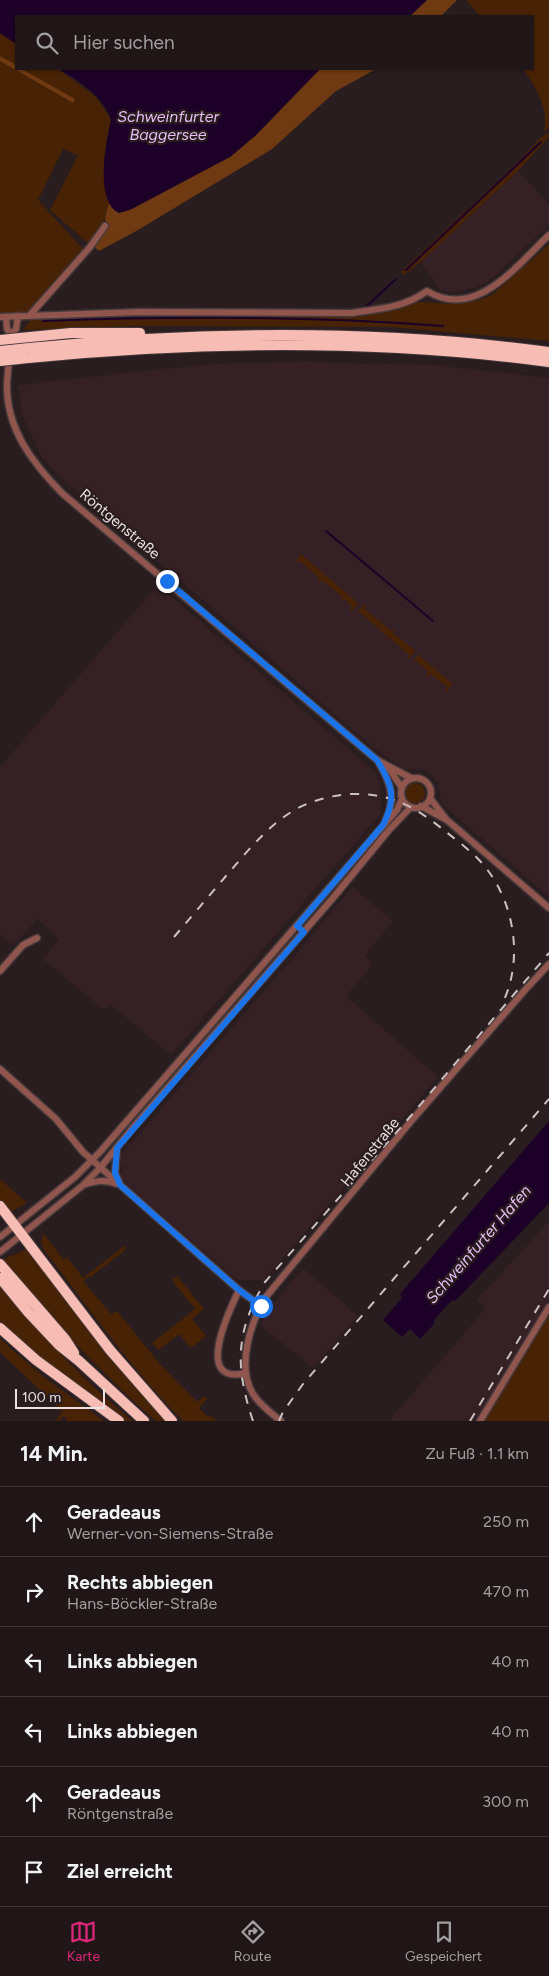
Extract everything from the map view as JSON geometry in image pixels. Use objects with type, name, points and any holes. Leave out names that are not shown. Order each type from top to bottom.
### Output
[{"type":"highway","points":[[0,340],[30,336],[109,332],[143,333],[176,337]]},
{"type":"highway","points":[[0,361],[29,353],[176,337],[235,335],[419,339],[549,352]]},
{"type":"highway","points":[[0,351],[29,353],[262,344],[418,349],[549,362]]},
{"type":"highway","points":[[0,1206],[141,1387],[172,1421]]},
{"type":"highway","points":[[0,1264],[5,1279],[65,1339],[79,1361],[144,1421]]},
{"type":"highway","points":[[0,1328],[36,1360],[118,1421]]},
{"type":"street","points":[[30,315],[90,247],[105,226]]},
{"type":"street","points":[[3,317],[214,312],[345,314],[380,310],[416,299],[427,291],[436,297],[453,300],[482,294],[494,287],[549,236]]},
{"type":"street","name":"Röntgenstraße","points":[[18,316],[16,329],[11,334],[7,386],[12,419],[17,434],[31,458],[47,478],[377,760],[411,778]]},
{"type":"street","name":"Röntgenstraße","points":[[3,317],[11,334]]},
{"type":"street","points":[[377,760],[387,776],[392,793],[390,808],[383,825]]},
{"type":"street","name":"Röntgenstraße","points":[[387,766],[402,788]]},
{"type":"street","points":[[0,1237],[75,1177],[92,1160],[397,810],[402,799],[402,788],[411,778],[421,778],[425,781],[430,788],[430,798],[447,820],[549,908]]},
{"type":"street","points":[[421,806],[430,798]]},
{"type":"street","points":[[402,799],[404,803],[411,807],[421,806],[447,820]]},
{"type":"street","points":[[0,1252],[82,1186],[100,1168],[360,867],[389,830],[411,807]]},
{"type":"street","points":[[352,861],[360,867]]},
{"type":"street","points":[[327,892],[333,898]]},
{"type":"street","points":[[297,926],[304,932]]},
{"type":"street","points":[[0,971],[23,945],[37,938]]},
{"type":"street","name":"Hafenstraße","points":[[281,1421],[256,1399],[250,1388],[246,1373],[248,1344],[261,1306],[274,1286],[343,1206],[381,1156],[524,990],[547,967]]},
{"type":"street","points":[[209,1025],[217,1031]]},
{"type":"street","points":[[0,1069],[56,1119],[82,1152],[239,1290],[261,1306]]},
{"type":"street","points":[[144,1101],[151,1107]]},
{"type":"street","points":[[117,1148],[115,1173],[120,1185]]},
{"type":"street","points":[[82,1186],[93,1182],[106,1181],[120,1185]]},
{"type":"street","points":[[239,1290],[229,1310],[220,1339],[218,1363],[222,1371],[229,1374],[246,1373]]},
{"type":"street","points":[[480,1421],[549,1307]]},
{"type":"shaded area","points":[[427,0],[457,0],[442,15],[411,15]]},
{"type":"shaded area","points":[[466,0],[549,0],[549,128],[544,132],[545,115],[543,107],[537,91],[524,70],[534,70],[534,15],[479,15]]},
{"type":"shaded area","points":[[0,33],[15,43],[15,64],[0,56]]},
{"type":"shaded area","points":[[0,56],[15,64],[15,70],[0,61]]},
{"type":"shaded area","points":[[0,61],[73,103],[74,99],[24,70],[59,70],[96,97],[111,120],[104,160],[105,182],[109,203],[102,228],[89,244],[50,210],[78,155],[63,149],[38,200],[83,249],[83,254],[30,312],[0,313]]},
{"type":"shaded area","points":[[16,70],[24,70],[75,99],[73,103]]},
{"type":"shaded area","points":[[319,70],[374,70],[336,91],[272,149],[138,230],[99,251],[92,245],[107,228],[105,218],[109,203],[114,210],[230,157],[256,135]]},
{"type":"shaded area","points":[[549,133],[549,137],[518,171],[421,262],[404,275],[401,272],[522,158],[541,137]]},
{"type":"shaded area","points":[[518,171],[549,204],[549,225],[486,283],[474,288],[454,292],[440,290],[421,262]]},
{"type":"shaded area","points":[[549,244],[549,341],[391,327],[134,326],[23,330],[30,320],[371,316],[365,315],[419,302],[456,304],[479,300],[492,295]]},
{"type":"shaded area","points":[[307,362],[434,365],[549,378],[549,897],[442,804],[438,783],[432,776],[423,770],[403,769],[374,748],[63,479],[43,459],[29,431],[22,414],[18,385],[230,363]]},
{"type":"shaded area","points":[[301,554],[358,603],[352,611],[350,610],[352,606],[344,599],[340,602],[342,597],[322,580],[317,583],[319,578],[301,562],[295,563]]},
{"type":"shaded area","points":[[158,585],[374,771],[379,780],[382,812],[171,1055],[110,1004],[104,1010],[43,959],[59,939],[37,919],[12,945],[0,935],[0,767]]},
{"type":"shaded area","points":[[366,604],[364,608],[391,631],[395,629],[393,633],[414,650],[417,648],[409,659],[407,659],[409,655],[389,637],[385,640],[387,636],[361,613],[359,612],[355,615]]},
{"type":"shaded area","points":[[422,652],[420,656],[433,668],[437,665],[435,669],[451,683],[455,680],[447,692],[445,691],[447,687],[431,674],[428,677],[426,675],[428,671],[416,661],[412,663]]},
{"type":"shaded area","points":[[415,783],[422,786],[425,793],[422,800],[415,803],[408,800],[405,793],[408,786]]},
{"type":"shaded area","points":[[352,887],[393,921],[364,956],[373,964],[346,996],[438,1077],[264,1280],[237,1280],[122,1180],[121,1155],[292,959]]},
{"type":"shaded area","points":[[0,1179],[27,1203],[8,1213],[0,1203]]},
{"type":"shaded area","points":[[549,1221],[549,1299],[475,1421],[389,1421],[486,1308],[477,1300]]},
{"type":"shaded area","points":[[43,1233],[64,1260],[67,1257],[83,1278],[124,1246],[126,1249],[91,1277],[83,1281],[111,1314],[117,1311],[159,1363],[197,1402],[204,1396],[207,1399],[199,1408],[208,1417],[210,1415],[217,1421],[183,1421],[164,1401],[111,1338],[44,1250],[41,1243]]},
{"type":"shaded area","points":[[27,1248],[166,1421],[156,1421],[115,1384],[39,1303],[4,1260]]},
{"type":"shaded area","points":[[303,1268],[358,1316],[313,1368],[260,1325],[270,1308]]},
{"type":"shaded area","points":[[177,1276],[204,1309],[192,1319],[206,1336],[191,1348],[179,1334],[159,1350],[152,1343],[195,1309],[172,1280]]},
{"type":"shaded area","points":[[0,1285],[63,1356],[97,1390],[133,1421],[124,1421],[43,1362],[0,1323]]},
{"type":"shaded area","points":[[549,1314],[549,1421],[484,1421]]},
{"type":"shaded area","points":[[0,1339],[45,1378],[104,1421],[67,1421],[64,1415],[60,1421],[56,1421],[62,1411],[0,1352]]},
{"type":"water","points":[[0,0],[427,0],[411,15],[15,15],[15,43],[0,33]]},
{"type":"water","name":"Schweinfurter Baggersee","points":[[60,70],[319,70],[256,135],[230,157],[130,210],[119,213],[111,206],[106,196],[104,184],[105,155],[111,120],[108,112],[97,97]]},
{"type":"water","name":"Schweinfurter Hafen","points":[[549,1121],[549,1203],[455,1301],[452,1300],[420,1339],[410,1329],[402,1337],[383,1320],[402,1298],[400,1294]]},
{"type":"waterway","points":[[406,270],[541,142]]},
{"type":"waterway","points":[[367,306],[396,279]]},
{"type":"waterway","points":[[43,321],[243,318],[343,320],[443,326]]},
{"type":"waterway","points":[[326,531],[433,621]]},
{"type":"railway","points":[[174,937],[256,842],[291,812],[304,805],[333,796],[363,794],[388,798],[422,814],[457,840],[480,861],[498,887],[510,920],[514,955],[508,990],[501,1006]]},
{"type":"railway","points":[[253,1421],[243,1384],[241,1350],[248,1317],[265,1282],[409,1118],[549,953]]},
{"type":"railway","points":[[279,1421],[283,1412],[303,1384],[549,1099]]},
{"type":"railway","points":[[470,1421],[549,1289]]},
{"type":"route","points":[[167,581],[377,760],[387,776],[392,793],[388,816],[383,825],[297,926],[304,932],[117,1148],[115,1173],[120,1185],[239,1290],[261,1306]]}]
